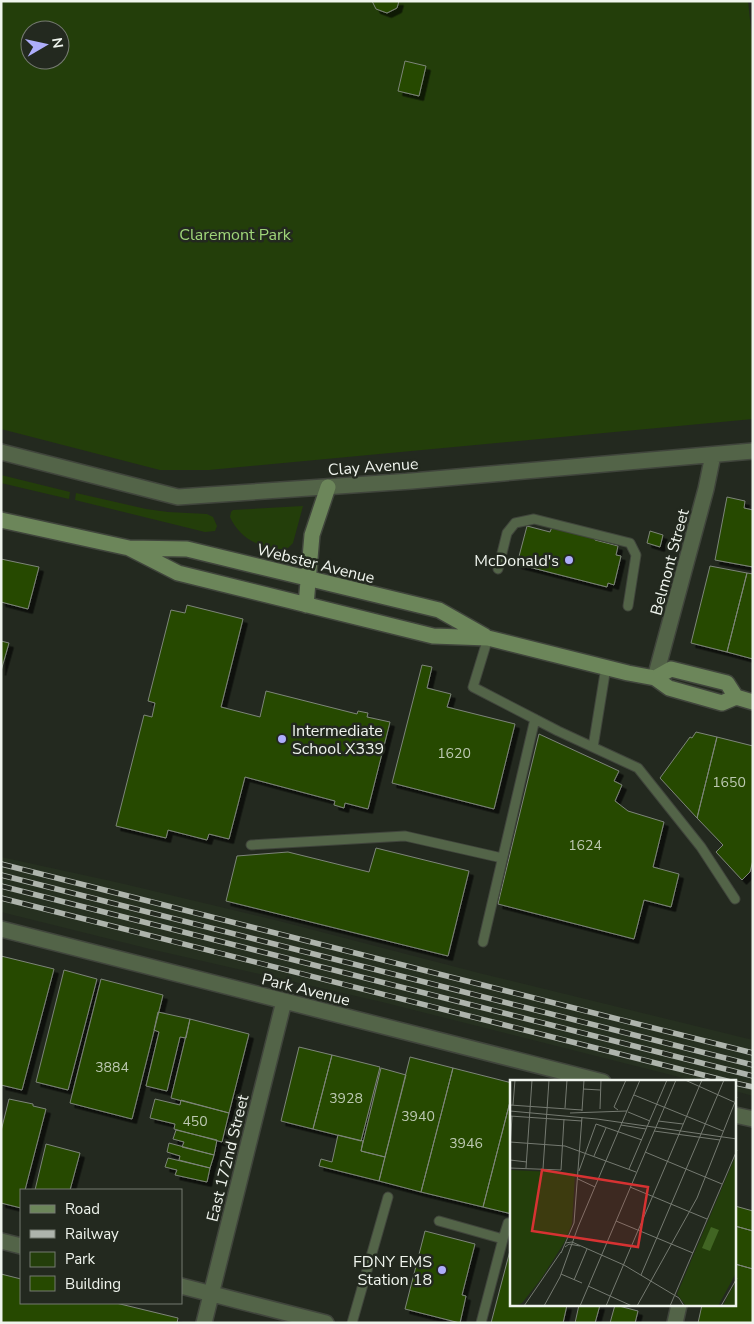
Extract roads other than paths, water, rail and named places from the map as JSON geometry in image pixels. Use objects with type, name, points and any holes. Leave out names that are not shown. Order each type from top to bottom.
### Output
[{"type":"main road","points":[[306,605],[312,535],[328,487]]},
{"type":"main road","name":"Webster Avenue","points":[[1,520],[129,548],[187,550],[308,578],[440,610],[488,638]]},
{"type":"main road","name":"Webster Avenue","points":[[129,548],[178,574],[432,636],[488,638],[656,678],[670,670],[680,672],[728,683],[736,697],[753,702]]},
{"type":"street","name":"Clay Avenue","points":[[1,452],[178,497],[412,482],[753,451]]},
{"type":"street","name":"Belmont Street","points":[[656,678],[706,489],[713,455]]},
{"type":"street","name":"Park Avenue","points":[[1,929],[595,1080]]},
{"type":"street","name":"East 172nd Street","points":[[204,1323],[284,1001]]},
{"type":"street","points":[[736,1115],[753,1119]]},
{"type":"street","points":[[1,1241],[20,1246]]},
{"type":"street","points":[[182,1286],[326,1323]]},
{"type":"street","points":[[675,1323],[679,1306]]},
{"type":"lane","points":[[498,569],[507,532],[515,523],[534,519],[630,543],[636,555],[628,606]]},
{"type":"lane","points":[[488,638],[473,687],[638,768],[701,847],[735,899]]},
{"type":"lane","points":[[593,747],[606,667]]},
{"type":"lane","points":[[483,942],[535,719]]},
{"type":"lane","points":[[251,845],[405,836],[502,858]]},
{"type":"lane","points":[[352,1323],[388,1197]]},
{"type":"lane","points":[[439,1221],[504,1239]]},
{"type":"lane","points":[[481,1323],[508,1223],[510,1224]]},
{"type":"railway","points":[[1,864],[753,1053]]},
{"type":"railway","points":[[1,875],[753,1065]]},
{"type":"railway","points":[[1,886],[753,1076]]},
{"type":"railway","points":[[1,898],[723,1080]]},
{"type":"railway","points":[[736,1083],[753,1087]]},
{"type":"place","name":"McDonald's","points":[[569,560]]},
{"type":"place","name":"Intermediate School X339","points":[[282,739]]},
{"type":"place","name":"FDNY EMS Station 18","points":[[442,1270]]},
{"type":"park label","name":"Claremont Park","points":[[235,234]]}]
